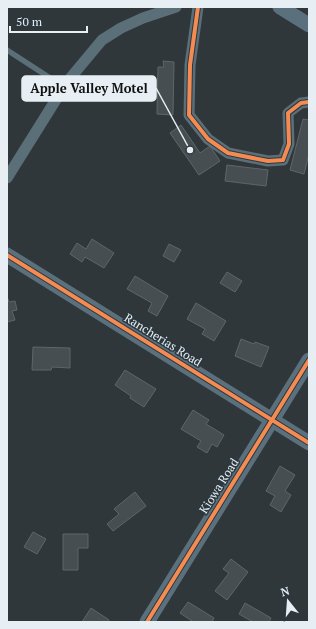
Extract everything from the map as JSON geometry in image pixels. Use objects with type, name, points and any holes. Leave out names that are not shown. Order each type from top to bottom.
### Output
[{"type":"street","points":[[7,178],[64,87],[102,40],[121,28],[143,18],[176,7]]},
{"type":"street","points":[[198,7],[190,65],[189,115],[208,140],[228,153],[268,161],[283,160],[290,144],[288,113],[301,103],[309,102]]},
{"type":"street","points":[[280,7],[309,25]]},
{"type":"street","name":"Rancherias Road","points":[[7,255],[309,443]]},
{"type":"street","name":"Kiowa Road","points":[[147,622],[309,360]]},
{"type":"lane","points":[[7,50],[64,87]]},
{"type":"building","points":[[163,61],[174,62],[173,115],[157,114],[158,67],[164,67]]},
{"type":"building","points":[[303,119],[309,120],[309,154],[304,174],[290,170]]},
{"type":"building","points":[[181,125],[200,153],[210,146],[220,161],[199,175],[170,133]]},
{"type":"building","points":[[227,165],[268,170],[266,186],[225,181]]},
{"type":"building","points":[[92,239],[114,253],[104,268],[85,257],[82,262],[70,254],[77,243],[86,249]]},
{"type":"building","points":[[169,244],[181,250],[174,262],[163,256]]},
{"type":"building","points":[[227,272],[242,281],[235,292],[220,283]]},
{"type":"building","points":[[135,276],[168,296],[157,316],[148,311],[152,303],[127,289]]},
{"type":"building","points":[[7,296],[9,302],[15,301],[17,310],[12,311],[15,320],[7,322]]},
{"type":"building","points":[[196,303],[226,321],[214,341],[202,334],[205,329],[187,319]]},
{"type":"building","points":[[241,339],[254,344],[255,342],[269,347],[261,367],[235,356]]},
{"type":"building","points":[[33,347],[70,348],[70,368],[52,367],[51,370],[32,370]]},
{"type":"building","points":[[125,370],[156,389],[144,407],[130,398],[131,396],[115,385]]},
{"type":"building","points":[[193,410],[209,420],[206,424],[224,435],[217,447],[212,444],[207,453],[197,447],[201,441],[181,429]]},
{"type":"building","points":[[280,466],[295,475],[285,491],[291,495],[281,512],[270,505],[275,496],[266,491]]},
{"type":"building","points":[[135,492],[146,506],[113,531],[107,524],[119,514],[114,509]]},
{"type":"building","points":[[33,532],[46,539],[37,554],[24,547]]},
{"type":"building","points":[[63,534],[88,534],[88,548],[78,548],[78,570],[63,570]]},
{"type":"building","points":[[231,559],[248,572],[227,600],[215,591],[229,573],[223,569]]},
{"type":"building","points":[[188,602],[214,618],[212,622],[191,622],[192,621],[180,613]]},
{"type":"building","points":[[245,603],[271,618],[269,622],[253,622],[239,614]]},
{"type":"building","points":[[91,608],[109,620],[108,622],[82,622]]},
{"type":"cycle path","points":[[198,7],[190,65],[189,115],[208,139],[228,153],[268,161],[283,160],[289,144],[288,113],[301,103],[309,102]]},
{"type":"cycle path","points":[[7,255],[309,443]]},
{"type":"cycle path","points":[[147,622],[309,360]]},
{"type":"place","name":"Apple Valley Motel","points":[[190,150]]}]
